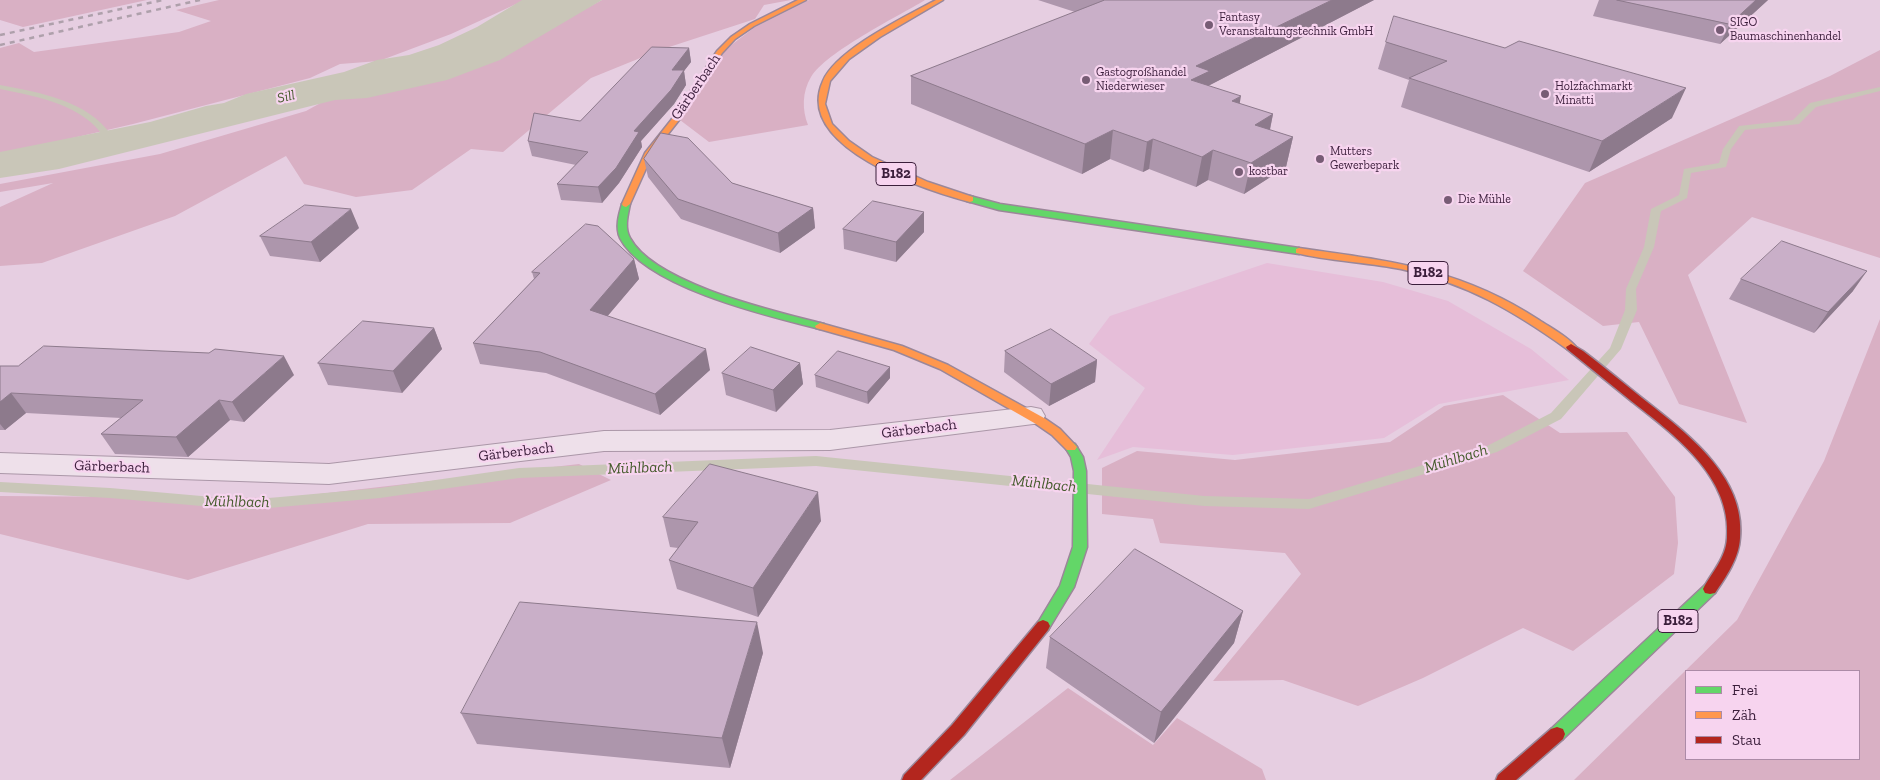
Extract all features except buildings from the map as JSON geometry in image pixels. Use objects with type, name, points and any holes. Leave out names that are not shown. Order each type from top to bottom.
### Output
[{"type":"main road","name":"Gärberbach","points":[[803,0],[752,25],[722,47],[673,122],[660,136],[648,154],[624,209],[623,235],[627,243],[661,270],[695,288],[744,304],[836,329],[923,358],[982,386],[1031,416],[1072,448],[1080,470],[1080,550],[1070,580],[1051,614],[955,735],[910,780]]},
{"type":"main road","name":"B182","points":[[940,0],[849,56],[825,82],[821,102],[831,130],[880,166],[939,192],[999,207],[1385,264],[1426,272],[1469,286],[1541,326],[1588,360],[1670,426],[1698,454],[1717,478],[1730,505],[1734,528],[1732,545],[1722,572],[1707,593],[1567,725],[1504,780]]},
{"type":"street","name":"Gärberbach","points":[[0,463],[329,474],[604,441],[830,440],[1031,416]]},
{"type":"shaded area","points":[[0,0],[147,0],[23,27],[0,20]]},
{"type":"shaded area","points":[[219,0],[525,0],[451,34],[379,61],[340,64],[310,78],[133,124],[0,155],[0,48],[19,43],[34,52],[179,32],[211,21],[176,10]]},
{"type":"shaded area","points":[[602,0],[791,0],[764,5],[755,19],[660,50],[591,78],[503,152],[471,149],[412,190],[356,197],[304,184],[286,156],[175,216],[42,263],[0,266],[0,207],[53,183],[0,192],[0,184],[160,154],[306,111],[346,89],[583,10]]},
{"type":"shaded area","points":[[809,0],[925,0],[846,46],[819,67],[811,77],[806,89],[804,107],[808,125],[709,142],[680,120],[726,49],[755,27]]},
{"type":"shaded area","points":[[1880,50],[1880,258],[1752,217],[1688,275],[1747,423],[1679,404],[1639,322],[1603,326],[1523,271],[1585,183],[1830,76]]},
{"type":"shaded area","points":[[1267,263],[1383,282],[1448,301],[1531,349],[1569,380],[1439,404],[1384,438],[1233,455],[1133,447],[1097,460],[1145,388],[1089,344],[1110,316]]},
{"type":"shaded area","points":[[1880,319],[1880,780],[1574,780],[1685,671],[1685,760],[1860,760],[1860,670],[1686,670],[1737,620],[1824,461]]},
{"type":"shaded area","points":[[1503,395],[1560,433],[1627,432],[1675,497],[1678,543],[1674,574],[1573,651],[1523,628],[1423,678],[1358,706],[1283,680],[1213,681],[1301,574],[1285,553],[1160,543],[1153,519],[1102,514],[1102,468],[1137,451],[1235,460],[1390,442],[1444,406]]},
{"type":"shaded area","points":[[579,464],[611,480],[510,523],[368,524],[188,580],[0,534],[0,496],[284,498]]},
{"type":"shaded area","points":[[1068,688],[1153,745],[1177,718],[1262,769],[1266,780],[950,780]]},
{"type":"water","name":"Sill","points":[[522,0],[602,0],[500,60],[447,80],[367,98],[335,100],[59,169],[0,178],[0,152],[150,122],[206,106],[224,103],[246,94],[344,72],[377,60],[409,55],[439,45],[477,27]]},
{"type":"waterway","points":[[0,87],[44,97],[76,108],[100,125],[108,136]]},
{"type":"waterway","name":"Mühlbach","points":[[0,487],[110,493],[247,505],[380,493],[519,473],[816,461],[1204,501],[1309,504],[1492,449],[1556,416],[1615,349],[1631,310],[1631,289],[1649,247],[1656,209],[1684,196],[1687,171],[1723,165],[1727,149],[1742,128],[1796,122],[1813,105],[1880,89]]},
{"type":"railway","points":[[0,35],[163,0]]},
{"type":"railway","points":[[0,45],[200,0]]},
{"type":"traffic: fast","points":[[970,199],[999,207],[1299,251]]},
{"type":"traffic: fast","points":[[626,204],[622,225],[623,234],[637,254],[657,269],[712,294],[820,326]]},
{"type":"traffic: fast","points":[[1043,626],[1067,587],[1080,547],[1080,471],[1077,457],[1071,447]]},
{"type":"traffic: fast","points":[[1557,734],[1710,589]]},
{"type":"traffic: slow","points":[[626,204],[649,153],[675,120],[719,52],[733,38],[752,25],[803,0]]},
{"type":"traffic: slow","points":[[940,0],[878,35],[847,57],[826,81],[821,104],[829,125],[846,143],[870,159],[897,173],[970,199]]},
{"type":"traffic: slow","points":[[1299,251],[1400,266],[1459,282],[1489,295],[1531,319],[1571,347]]},
{"type":"traffic: slow","points":[[820,326],[898,348],[944,367],[1040,421],[1056,432],[1071,447]]},
{"type":"traffic: jam","points":[[1571,347],[1668,424],[1702,456],[1727,494],[1733,515],[1734,537],[1731,551],[1710,589]]},
{"type":"traffic: jam","points":[[910,780],[958,730],[1043,626]]},
{"type":"traffic: jam","points":[[1504,780],[1557,734]]},
{"type":"place","name":"Fantasy Veranstaltungstechnik GmbH","points":[[1209,25]]},
{"type":"place","name":"SIGO Baumaschinenhandel","points":[[1720,30]]},
{"type":"place","name":"Gastogroßhandel Niederwieser","points":[[1086,80]]},
{"type":"place","name":"Holzfachmarkt Minatti","points":[[1545,94]]},
{"type":"place","name":"Mutters Gewerbepark","points":[[1320,159]]},
{"type":"place","name":"kostbar","points":[[1239,172]]},
{"type":"place","name":"Die Mühle","points":[[1448,200]]}]
